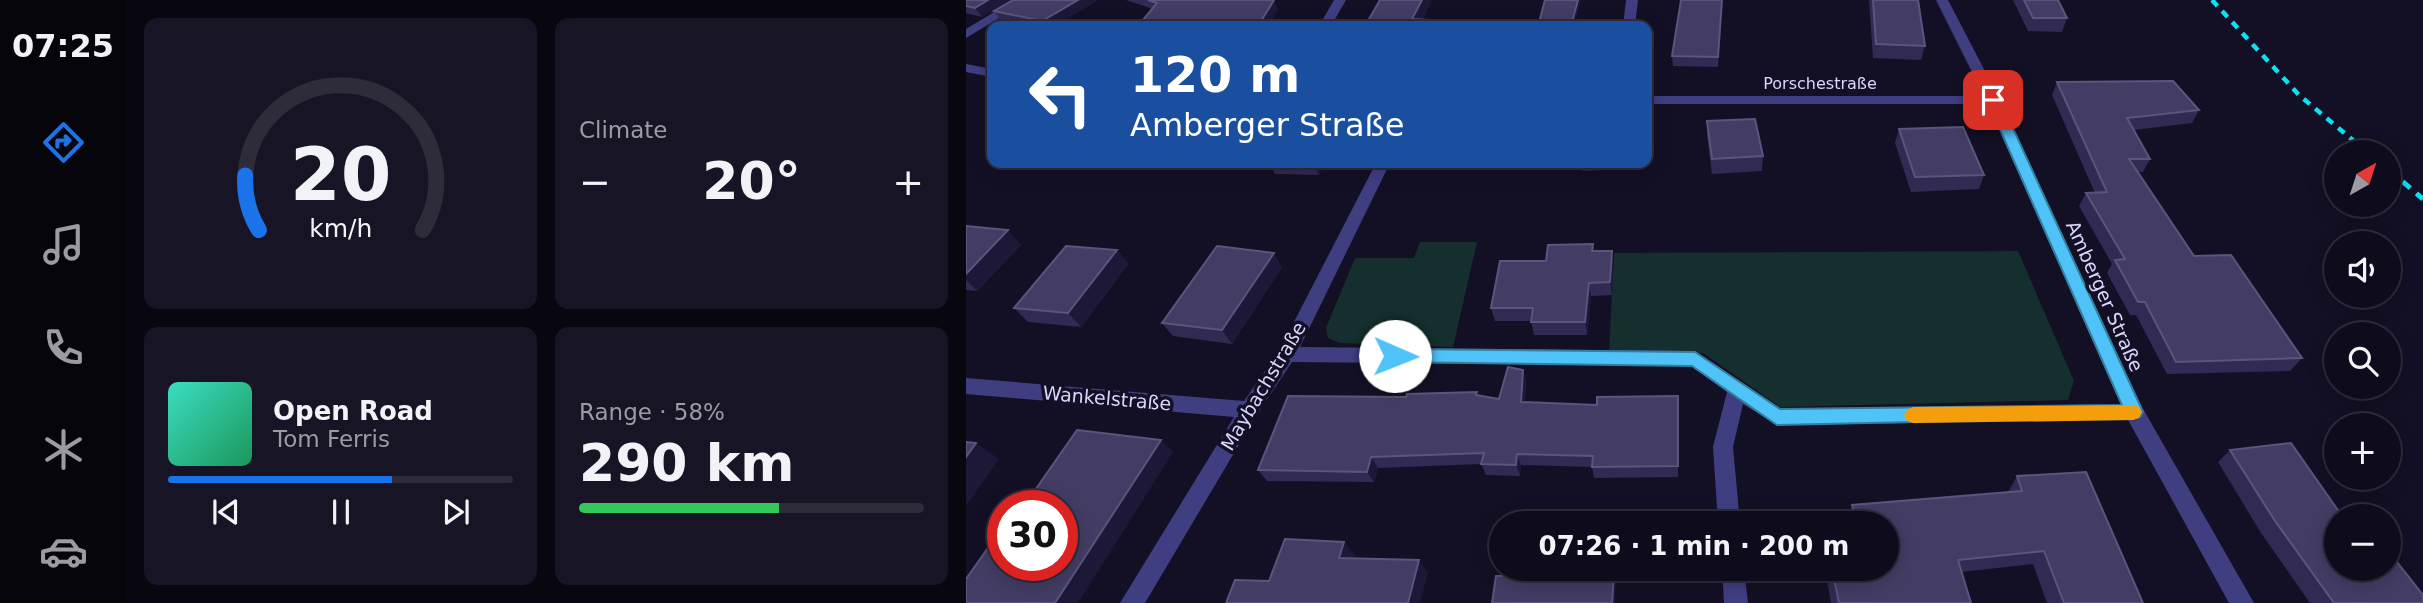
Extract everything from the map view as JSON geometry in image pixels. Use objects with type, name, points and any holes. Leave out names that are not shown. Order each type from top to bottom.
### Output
[{"type":"street","points":[[988,21],[1023,0]]},
{"type":"street","points":[[1328,21],[1340,0]]},
{"type":"street","points":[[1630,21],[1632,0]]},
{"type":"street","name":"Amberger Straße","points":[[1942,0],[1993,100],[2134,412],[2242,603]]},
{"type":"street","points":[[966,34],[987,21]]},
{"type":"street","points":[[966,68],[987,72]]},
{"type":"street","name":"Porschestraße","points":[[1652,100],[1993,100]]},
{"type":"street","name":"Maybachstraße","points":[[1132,603],[1249,411],[1287,354],[1380,168]]},
{"type":"street","points":[[1287,354],[1695,359],[1777,417],[2134,412]]},
{"type":"street","name":"Wankelstraße","points":[[966,386],[1249,411]]},
{"type":"street","points":[[1729,511],[1723,447],[1737,388]]},
{"type":"street","points":[[1734,581],[1736,603]]},
{"type":"green space","points":[[1420,242],[1477,242],[1453,347],[1340,343],[1328,338],[1326,328],[1355,258],[1414,258]]},
{"type":"green space","points":[[2018,251],[2074,381],[2068,400],[1780,407],[1703,353],[1609,353],[1614,253]]},
{"type":"building","points":[[966,0],[988,0],[975,8],[966,6]]},
{"type":"building","points":[[1013,0],[1078,0],[1042,21],[994,11]]},
{"type":"building","points":[[1148,0],[1274,0],[1261,21],[1142,21],[1157,3]]},
{"type":"building","points":[[1380,0],[1422,0],[1412,19],[1428,20],[1427,21],[1368,21]]},
{"type":"building","points":[[1545,0],[1578,0],[1572,21],[1539,21]]},
{"type":"building","points":[[1681,0],[1722,0],[1718,57],[1672,56]]},
{"type":"building","points":[[1873,0],[1918,0],[1925,46],[1876,44]]},
{"type":"building","points":[[2024,0],[2058,0],[2067,18],[2033,18]]},
{"type":"building","points":[[2173,81],[2199,110],[2127,118],[2150,159],[2129,159],[2194,256],[2231,255],[2302,358],[2176,362],[2145,302],[2138,302],[2115,260],[2125,259],[2086,193],[2107,192],[2057,82]]},
{"type":"building","points":[[1755,119],[1763,156],[1712,159],[1707,121]]},
{"type":"building","points":[[1963,127],[1984,175],[1915,177],[1899,129]]},
{"type":"building","points":[[966,226],[1008,230],[966,274]]},
{"type":"building","points":[[1593,244],[1592,251],[1612,251],[1610,282],[1589,283],[1585,322],[1531,322],[1533,308],[1491,308],[1500,261],[1546,261],[1548,245]]},
{"type":"building","points":[[1066,246],[1117,250],[1068,313],[1014,308]]},
{"type":"building","points":[[1217,246],[1274,253],[1222,330],[1162,323]]},
{"type":"building","points":[[1508,367],[1523,370],[1521,402],[1597,405],[1597,397],[1678,396],[1678,466],[1592,467],[1593,456],[1517,454],[1516,465],[1481,464],[1484,453],[1371,457],[1367,472],[1258,470],[1288,396],[1406,397],[1407,394],[1477,392],[1476,395],[1499,399]]},
{"type":"building","points":[[1077,430],[1161,440],[1078,568],[1078,490],[1035,490]]},
{"type":"building","points":[[966,442],[976,443],[966,457]]},
{"type":"building","points":[[2291,443],[2334,504],[2324,504],[2324,581],[2401,581],[2401,567],[2423,595],[2423,603],[2334,603],[2275,521],[2230,450]]},
{"type":"building","points":[[2086,472],[2143,603],[2064,603],[2044,551],[1958,560],[1971,603],[1839,603],[1834,581],[1899,581],[1899,511],[1854,511],[1852,505],[2022,491],[2017,476]]},
{"type":"building","points":[[1285,539],[1344,542],[1339,558],[1419,560],[1408,603],[1226,603],[1235,580],[1269,581]]},
{"type":"building","points":[[987,549],[987,581],[1069,581],[1055,603],[966,603],[966,579]]},
{"type":"building","points":[[1495,581],[1614,581],[1612,603],[1492,603]]},
{"type":"railway","points":[[2212,0],[2299,95],[2353,140]]},
{"type":"railway","points":[[2401,180],[2423,199]]},
{"type":"slow traffic","points":[[1913,415],[2133,412]]},
{"type":"route","points":[[1395,356],[1695,359],[1777,417],[2134,412],[1993,100]]}]
